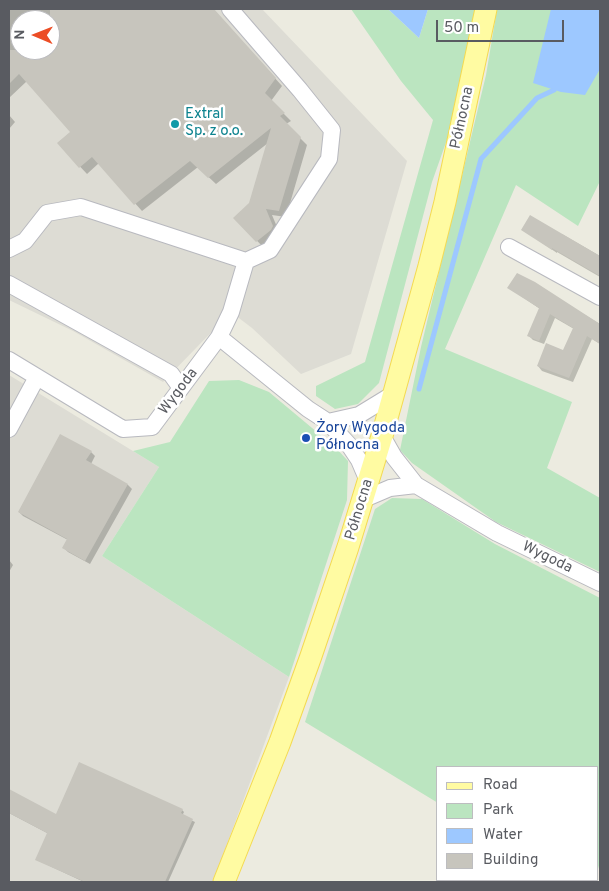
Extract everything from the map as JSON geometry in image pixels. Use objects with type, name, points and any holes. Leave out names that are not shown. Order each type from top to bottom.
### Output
[{"type":"main road","name":"Północna","points":[[224,882],[280,742],[323,620],[395,393],[445,202],[486,9]]},
{"type":"street","points":[[9,249],[25,241],[47,213],[81,208],[246,261],[270,250],[328,159],[332,130],[230,9]]},
{"type":"street","points":[[509,247],[600,297]]},
{"type":"street","name":"Wygoda","points":[[9,360],[122,429],[152,427],[219,337],[231,312],[246,261]]},
{"type":"street","points":[[9,284],[171,374],[181,388]]},
{"type":"street","points":[[219,337],[308,409],[328,422],[354,452],[365,491],[416,485]]},
{"type":"street","points":[[9,429],[37,377]]},
{"type":"street","points":[[328,422],[359,415],[395,393]]},
{"type":"street","points":[[382,436],[394,457],[416,485]]},
{"type":"street","name":"Wygoda","points":[[416,485],[497,533],[600,583]]},
{"type":"shaded area","points":[[9,9],[262,9],[407,161],[351,354],[301,374],[252,328],[231,312],[163,382],[73,331],[9,300]]},
{"type":"shaded area","points":[[9,375],[159,467],[102,556],[289,677],[213,882],[9,882]]},
{"type":"green space","points":[[351,9],[388,9],[419,38],[428,9],[477,9],[450,131],[432,182],[379,383],[358,404],[335,409],[316,396],[316,386],[365,362],[433,120],[401,81]]},
{"type":"green space","points":[[497,9],[600,9],[600,181],[578,226],[516,185],[445,349],[572,402],[547,468],[600,498],[600,572],[496,522],[412,463],[400,450],[421,347],[486,75]]},
{"type":"green space","points":[[239,380],[269,392],[336,448],[348,461],[347,500],[289,677],[102,556],[159,467],[133,451],[170,442],[209,381]]},
{"type":"green space","points":[[392,498],[422,499],[495,544],[600,598],[599,866],[599,766],[436,766],[436,802],[305,722],[375,509]]},
{"type":"water","points":[[388,9],[428,9],[419,38]]},
{"type":"water","points":[[551,9],[600,9],[600,69],[585,95],[561,92],[533,83]]},
{"type":"building","name":"Extral Sp. z o.o.","points":[[214,9],[276,78],[265,93],[285,113],[280,116],[301,137],[279,211],[266,209],[273,226],[271,230],[256,242],[233,218],[249,203],[271,128],[208,178],[190,161],[134,205],[92,157],[79,168],[57,143],[70,132],[19,74],[9,84],[9,50],[10,60],[60,60],[60,10],[50,10]]},
{"type":"building","points":[[530,215],[600,256],[600,276],[552,248],[552,250],[521,230]]},
{"type":"building","points":[[517,273],[535,282],[600,324],[600,344],[587,336],[569,378],[537,366],[546,343],[563,350],[573,328],[550,314],[539,341],[527,336],[539,308],[507,288]]},
{"type":"building","points":[[60,434],[92,451],[86,460],[128,484],[85,561],[62,548],[67,539],[18,512]]},
{"type":"building","points":[[79,762],[183,809],[181,813],[193,819],[165,882],[85,882],[35,860],[47,833],[9,813],[9,789],[56,814]]},
{"type":"waterway","points":[[419,389],[481,159],[537,98],[554,90]]},
{"type":"place","name":"Extral Sp. z o.o.","points":[[175,124]]},
{"type":"place","name":"Żory Wygoda Północna","points":[[306,438]]}]
